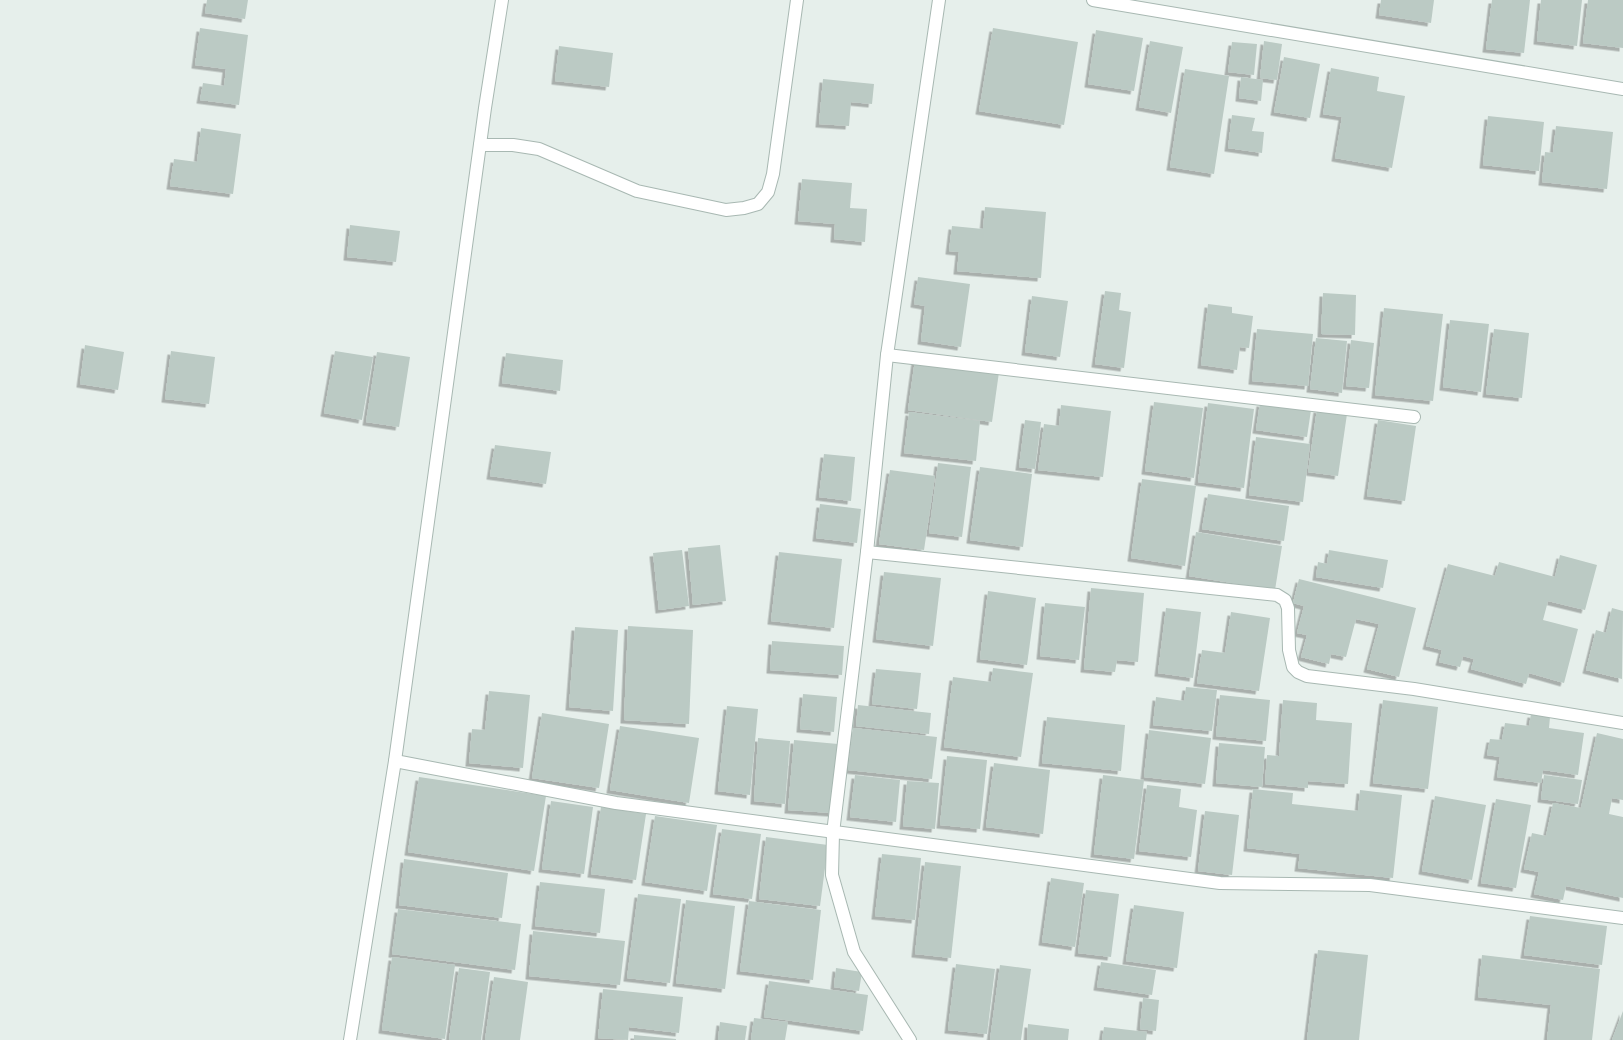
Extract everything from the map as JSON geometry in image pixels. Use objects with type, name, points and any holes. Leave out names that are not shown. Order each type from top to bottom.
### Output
[{"type":"street","points":[[350,1040],[395,761],[447,393],[480,145],[502,0]]},
{"type":"street","points":[[480,145],[513,145],[539,149],[637,190],[695,204],[726,210],[758,204],[768,192],[773,174],[797,0]]},
{"type":"street","points":[[910,1040],[854,952],[832,875],[833,833],[867,552],[887,355],[939,0]]},
{"type":"street","points":[[1093,0],[1623,89]]},
{"type":"street","points":[[887,355],[1414,417]]},
{"type":"street","points":[[867,552],[1277,595],[1285,600],[1288,608],[1289,650],[1293,667],[1298,672],[1307,676],[1414,689],[1623,723]]},
{"type":"street","points":[[395,761],[616,803],[833,833],[1220,883],[1370,885],[1623,918]]},
{"type":"building","points":[[207,0],[248,0],[245,19],[205,13]]},
{"type":"building","points":[[1381,0],[1434,0],[1431,23],[1379,15]]},
{"type":"building","points":[[1492,0],[1530,0],[1524,53],[1486,49]]},
{"type":"building","points":[[1541,0],[1582,0],[1577,46],[1537,41]]},
{"type":"building","points":[[1588,0],[1623,0],[1623,48],[1583,43]]},
{"type":"building","points":[[200,28],[248,35],[239,105],[200,100],[203,83],[224,86],[226,69],[195,65]]},
{"type":"building","points":[[993,28],[1078,42],[1064,125],[979,111]]},
{"type":"building","points":[[1096,30],[1143,38],[1134,91],[1088,84]]},
{"type":"building","points":[[1150,41],[1183,47],[1171,113],[1139,107]]},
{"type":"building","points":[[1264,41],[1282,44],[1277,80],[1260,78]]},
{"type":"building","points":[[1232,42],[1257,44],[1254,75],[1228,72]]},
{"type":"building","points":[[559,46],[613,53],[609,87],[555,81]]},
{"type":"building","points":[[1284,57],[1320,64],[1310,118],[1274,112]]},
{"type":"building","points":[[1331,68],[1379,77],[1377,91],[1405,96],[1392,168],[1335,158],[1342,117],[1323,114]]},
{"type":"building","points":[[1185,69],[1229,76],[1214,174],[1170,167]]},
{"type":"building","points":[[1241,77],[1263,80],[1261,101],[1239,98]]},
{"type":"building","points":[[823,79],[874,84],[872,104],[851,102],[849,126],[819,124]]},
{"type":"building","points":[[1232,115],[1255,118],[1252,131],[1264,132],[1262,153],[1228,148]]},
{"type":"building","points":[[1488,116],[1544,122],[1539,171],[1483,165]]},
{"type":"building","points":[[1556,126],[1613,132],[1607,189],[1542,182],[1545,152],[1553,153]]},
{"type":"building","points":[[201,128],[241,134],[233,194],[170,186],[174,159],[197,162]]},
{"type":"building","points":[[802,179],[852,183],[850,208],[867,209],[865,242],[834,239],[835,224],[798,221]]},
{"type":"building","points":[[985,207],[1046,212],[1041,278],[957,271],[959,252],[949,251],[952,226],[983,229]]},
{"type":"building","points":[[350,225],[400,231],[396,262],[347,257]]},
{"type":"building","points":[[918,277],[970,284],[961,347],[921,341],[925,306],[914,304]]},
{"type":"building","points":[[1105,291],[1121,293],[1119,310],[1131,312],[1124,368],[1095,364]]},
{"type":"building","points":[[1323,293],[1356,295],[1355,335],[1321,334]]},
{"type":"building","points":[[1032,296],[1068,301],[1060,357],[1025,352]]},
{"type":"building","points":[[1208,304],[1232,307],[1232,313],[1253,316],[1249,348],[1240,347],[1237,370],[1201,365]]},
{"type":"building","points":[[1384,308],[1443,314],[1433,401],[1375,395]]},
{"type":"building","points":[[1450,320],[1489,324],[1481,392],[1443,387]]},
{"type":"building","points":[[1257,329],[1313,334],[1308,386],[1252,381]]},
{"type":"building","points":[[1494,329],[1529,333],[1522,398],[1486,394]]},
{"type":"building","points":[[1316,338],[1347,341],[1342,393],[1310,389]]},
{"type":"building","points":[[1351,340],[1374,343],[1369,388],[1346,386]]},
{"type":"building","points":[[85,345],[124,352],[118,390],[80,384]]},
{"type":"building","points":[[171,351],[215,357],[209,404],[165,399]]},
{"type":"building","points":[[335,351],[373,357],[362,420],[324,413]]},
{"type":"building","points":[[377,352],[410,357],[399,427],[366,422]]},
{"type":"building","points":[[506,353],[563,360],[560,391],[502,383]]},
{"type":"building","points":[[915,360],[999,372],[992,422],[908,410]]},
{"type":"building","points":[[1154,402],[1203,408],[1194,478],[1145,471]]},
{"type":"building","points":[[1208,403],[1254,409],[1244,488],[1198,482]]},
{"type":"building","points":[[1260,403],[1311,410],[1307,437],[1256,430]]},
{"type":"building","points":[[1061,405],[1111,411],[1103,477],[1038,470],[1044,424],[1059,426]]},
{"type":"building","points":[[1317,409],[1347,414],[1338,476],[1308,472]]},
{"type":"building","points":[[909,412],[980,421],[976,461],[904,453]]},
{"type":"building","points":[[1025,420],[1041,422],[1035,469],[1019,467]]},
{"type":"building","points":[[1378,420],[1416,426],[1405,501],[1367,496]]},
{"type":"building","points":[[1256,437],[1310,444],[1303,502],[1249,495]]},
{"type":"building","points":[[495,445],[551,452],[546,484],[490,476]]},
{"type":"building","points":[[824,454],[855,457],[851,501],[819,497]]},
{"type":"building","points":[[938,463],[971,467],[962,537],[929,533]]},
{"type":"building","points":[[980,467],[1032,474],[1023,547],[970,540]]},
{"type":"building","points":[[890,470],[935,476],[924,550],[879,544]]},
{"type":"building","points":[[1142,479],[1196,486],[1185,566],[1131,558]]},
{"type":"building","points":[[1208,494],[1289,506],[1284,541],[1202,529]]},
{"type":"building","points":[[820,504],[861,509],[857,543],[816,538]]},
{"type":"building","points":[[1196,532],[1282,546],[1275,590],[1189,576]]},
{"type":"building","points":[[720,545],[726,601],[693,605],[688,548]]},
{"type":"building","points":[[682,550],[689,606],[659,610],[653,553]]},
{"type":"building","points":[[1329,550],[1388,560],[1383,588],[1316,577],[1318,562],[1327,564]]},
{"type":"building","points":[[779,552],[842,559],[834,628],[771,621]]},
{"type":"building","points":[[1560,555],[1597,565],[1585,610],[1548,601],[1543,620],[1578,629],[1564,683],[1529,673],[1526,684],[1471,669],[1474,659],[1463,656],[1460,667],[1439,662],[1442,650],[1426,646],[1448,564],[1495,576],[1499,562],[1555,577]]},
{"type":"building","points":[[884,572],[941,578],[933,646],[876,639]]},
{"type":"building","points":[[1299,579],[1416,608],[1399,677],[1367,669],[1379,624],[1356,619],[1346,657],[1331,654],[1329,664],[1301,657],[1307,635],[1297,633],[1304,606],[1293,603]]},
{"type":"building","points":[[1091,588],[1144,593],[1138,662],[1117,660],[1115,672],[1084,669]]},
{"type":"building","points":[[988,591],[1036,598],[1027,665],[980,659]]},
{"type":"building","points":[[1045,603],[1085,607],[1079,660],[1040,656]]},
{"type":"building","points":[[1166,608],[1201,612],[1193,678],[1158,673]]},
{"type":"building","points":[[1612,608],[1623,611],[1622,679],[1586,670],[1596,630],[1606,633]]},
{"type":"building","points":[[1231,612],[1270,618],[1259,691],[1197,683],[1202,650],[1225,653]]},
{"type":"building","points":[[628,626],[693,630],[689,724],[624,720]]},
{"type":"building","points":[[575,627],[618,630],[613,711],[569,707]]},
{"type":"building","points":[[772,641],[844,646],[842,675],[770,670]]},
{"type":"building","points":[[993,668],[1033,673],[1021,757],[944,747],[953,677],[991,682]]},
{"type":"building","points":[[876,669],[921,673],[917,709],[872,704]]},
{"type":"building","points":[[1186,687],[1217,690],[1212,731],[1153,725],[1156,697],[1184,701]]},
{"type":"building","points":[[489,691],[530,695],[523,768],[469,763],[472,729],[485,730]]},
{"type":"building","points":[[803,694],[837,697],[834,732],[800,729]]},
{"type":"building","points":[[1220,695],[1270,700],[1266,741],[1216,736]]},
{"type":"building","points":[[1283,700],[1317,703],[1316,720],[1352,723],[1348,784],[1308,781],[1308,788],[1265,784],[1267,755],[1279,756]]},
{"type":"building","points":[[1383,700],[1438,707],[1428,789],[1373,783]]},
{"type":"building","points":[[858,705],[931,713],[929,734],[856,726]]},
{"type":"building","points":[[727,706],[758,709],[750,795],[718,791]]},
{"type":"building","points":[[542,713],[609,724],[599,788],[532,778]]},
{"type":"building","points":[[1531,714],[1550,717],[1549,728],[1584,733],[1578,775],[1543,770],[1541,783],[1497,777],[1500,757],[1487,755],[1490,739],[1502,740],[1505,723],[1529,726]]},
{"type":"building","points":[[1047,717],[1125,725],[1121,771],[1042,763]]},
{"type":"building","points":[[620,726],[699,738],[689,803],[610,790]]},
{"type":"building","points":[[853,728],[937,737],[932,779],[848,770]]},
{"type":"building","points":[[1149,730],[1211,738],[1205,784],[1144,777]]},
{"type":"building","points":[[1597,733],[1623,739],[1623,800],[1612,798],[1609,814],[1623,817],[1623,898],[1566,886],[1563,900],[1534,894],[1539,872],[1524,869],[1532,833],[1546,836],[1553,803],[1581,808]]},
{"type":"building","points":[[758,738],[790,741],[785,804],[754,801]]},
{"type":"building","points":[[794,740],[838,744],[832,813],[788,810]]},
{"type":"building","points":[[1219,743],[1265,747],[1262,787],[1216,783]]},
{"type":"building","points":[[947,756],[987,760],[980,829],[940,825]]},
{"type":"building","points":[[994,763],[1050,770],[1043,834],[986,827]]},
{"type":"building","points":[[855,775],[900,780],[896,822],[850,817]]},
{"type":"building","points":[[1103,775],[1144,780],[1134,859],[1094,854]]},
{"type":"building","points":[[1544,775],[1582,780],[1578,804],[1541,799]]},
{"type":"building","points":[[419,777],[546,796],[534,871],[408,852]]},
{"type":"building","points":[[907,781],[939,783],[935,829],[903,826]]},
{"type":"building","points":[[1147,785],[1181,789],[1179,807],[1197,810],[1191,857],[1139,851]]},
{"type":"building","points":[[1253,789],[1293,793],[1292,804],[1358,811],[1360,790],[1402,795],[1393,878],[1298,868],[1300,854],[1247,848]]},
{"type":"building","points":[[1435,796],[1486,805],[1472,880],[1422,871]]},
{"type":"building","points":[[1496,799],[1531,805],[1516,888],[1481,883]]},
{"type":"building","points":[[551,801],[593,807],[584,874],[542,869]]},
{"type":"building","points":[[601,807],[646,814],[636,880],[591,874]]},
{"type":"building","points":[[1205,811],[1239,815],[1232,875],[1198,871]]},
{"type":"building","points":[[655,816],[717,825],[707,891],[645,882]]},
{"type":"building","points":[[722,829],[761,834],[752,899],[713,894]]},
{"type":"building","points":[[766,837],[828,845],[820,906],[759,899]]},
{"type":"building","points":[[882,854],[921,858],[915,920],[875,916]]},
{"type":"building","points":[[404,859],[508,873],[502,918],[399,905]]},
{"type":"building","points":[[925,862],[961,866],[951,958],[915,954]]},
{"type":"building","points":[[1051,878],[1084,883],[1075,947],[1042,942]]},
{"type":"building","points":[[540,882],[605,889],[600,933],[535,926]]},
{"type":"building","points":[[1086,890],[1119,894],[1111,957],[1078,953]]},
{"type":"building","points":[[638,894],[681,899],[670,983],[627,978]]},
{"type":"building","points":[[686,900],[735,906],[725,989],[676,983]]},
{"type":"building","points":[[749,901],[821,910],[813,980],[740,971]]},
{"type":"building","points":[[1134,905],[1184,912],[1177,968],[1126,961]]},
{"type":"building","points":[[398,909],[521,924],[515,970],[392,954]]},
{"type":"building","points":[[1530,916],[1607,926],[1602,965],[1524,955]]},
{"type":"building","points":[[533,931],[625,941],[620,985],[529,976]]},
{"type":"building","points":[[1318,950],[1368,955],[1359,1040],[1307,1040]]},
{"type":"building","points":[[1482,955],[1600,969],[1592,1040],[1547,1040],[1551,1005],[1478,997]]},
{"type":"building","points":[[392,957],[455,965],[445,1039],[382,1030]]},
{"type":"building","points":[[1101,962],[1156,970],[1152,995],[1097,987]]},
{"type":"building","points":[[956,964],[995,969],[987,1034],[948,1030]]},
{"type":"building","points":[[1000,965],[1031,969],[1021,1040],[990,1040]]},
{"type":"building","points":[[459,968],[490,972],[481,1040],[449,1040]]},
{"type":"building","points":[[836,968],[862,972],[859,991],[834,987]]},
{"type":"building","points":[[494,977],[528,982],[520,1040],[485,1040]]},
{"type":"building","points":[[769,981],[868,995],[863,1031],[764,1017]]},
{"type":"building","points":[[603,989],[683,997],[679,1033],[629,1027],[628,1040],[598,1038]]},
{"type":"building","points":[[1143,998],[1159,1000],[1156,1031],[1140,1029]]},
{"type":"building","points":[[1623,1011],[1623,1040],[1612,1040]]},
{"type":"building","points":[[754,1018],[788,1022],[785,1040],[751,1040]]},
{"type":"building","points":[[720,1022],[747,1026],[745,1040],[718,1040]]},
{"type":"building","points":[[1028,1024],[1069,1029],[1068,1040],[1027,1040]]},
{"type":"building","points":[[1104,1027],[1147,1032],[1146,1040],[1102,1040]]},
{"type":"building","points":[[634,1035],[676,1039],[676,1040],[634,1040]]}]
